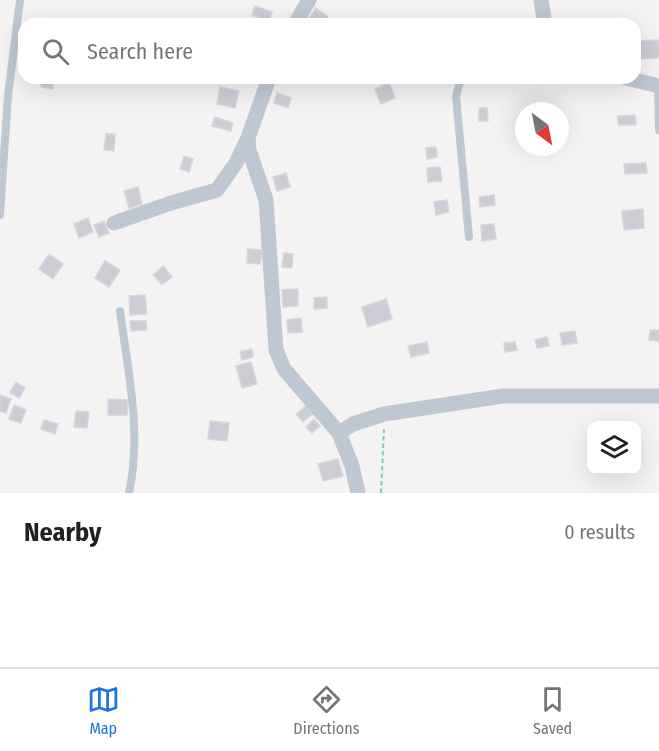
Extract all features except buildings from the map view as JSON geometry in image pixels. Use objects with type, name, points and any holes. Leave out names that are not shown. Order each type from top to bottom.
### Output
[{"type":"street","points":[[298,18],[309,0]]},
{"type":"street","points":[[541,0],[545,18]]},
{"type":"street","points":[[641,82],[658,86]]},
{"type":"street","points":[[114,223],[217,190],[236,163],[248,138],[267,84]]},
{"type":"street","points":[[248,138],[266,200],[276,350],[284,369],[339,433],[352,466],[358,493]]},
{"type":"street","points":[[339,433],[353,424],[384,414],[503,396],[659,396]]},
{"type":"lane","points":[[0,215],[8,96],[20,0]]},
{"type":"lane","points":[[459,84],[456,96],[469,237]]},
{"type":"lane","points":[[658,86],[659,130]]},
{"type":"lane","points":[[120,311],[133,406],[134,470],[129,493]]},
{"type":"path","points":[[381,493],[384,414]]}]
